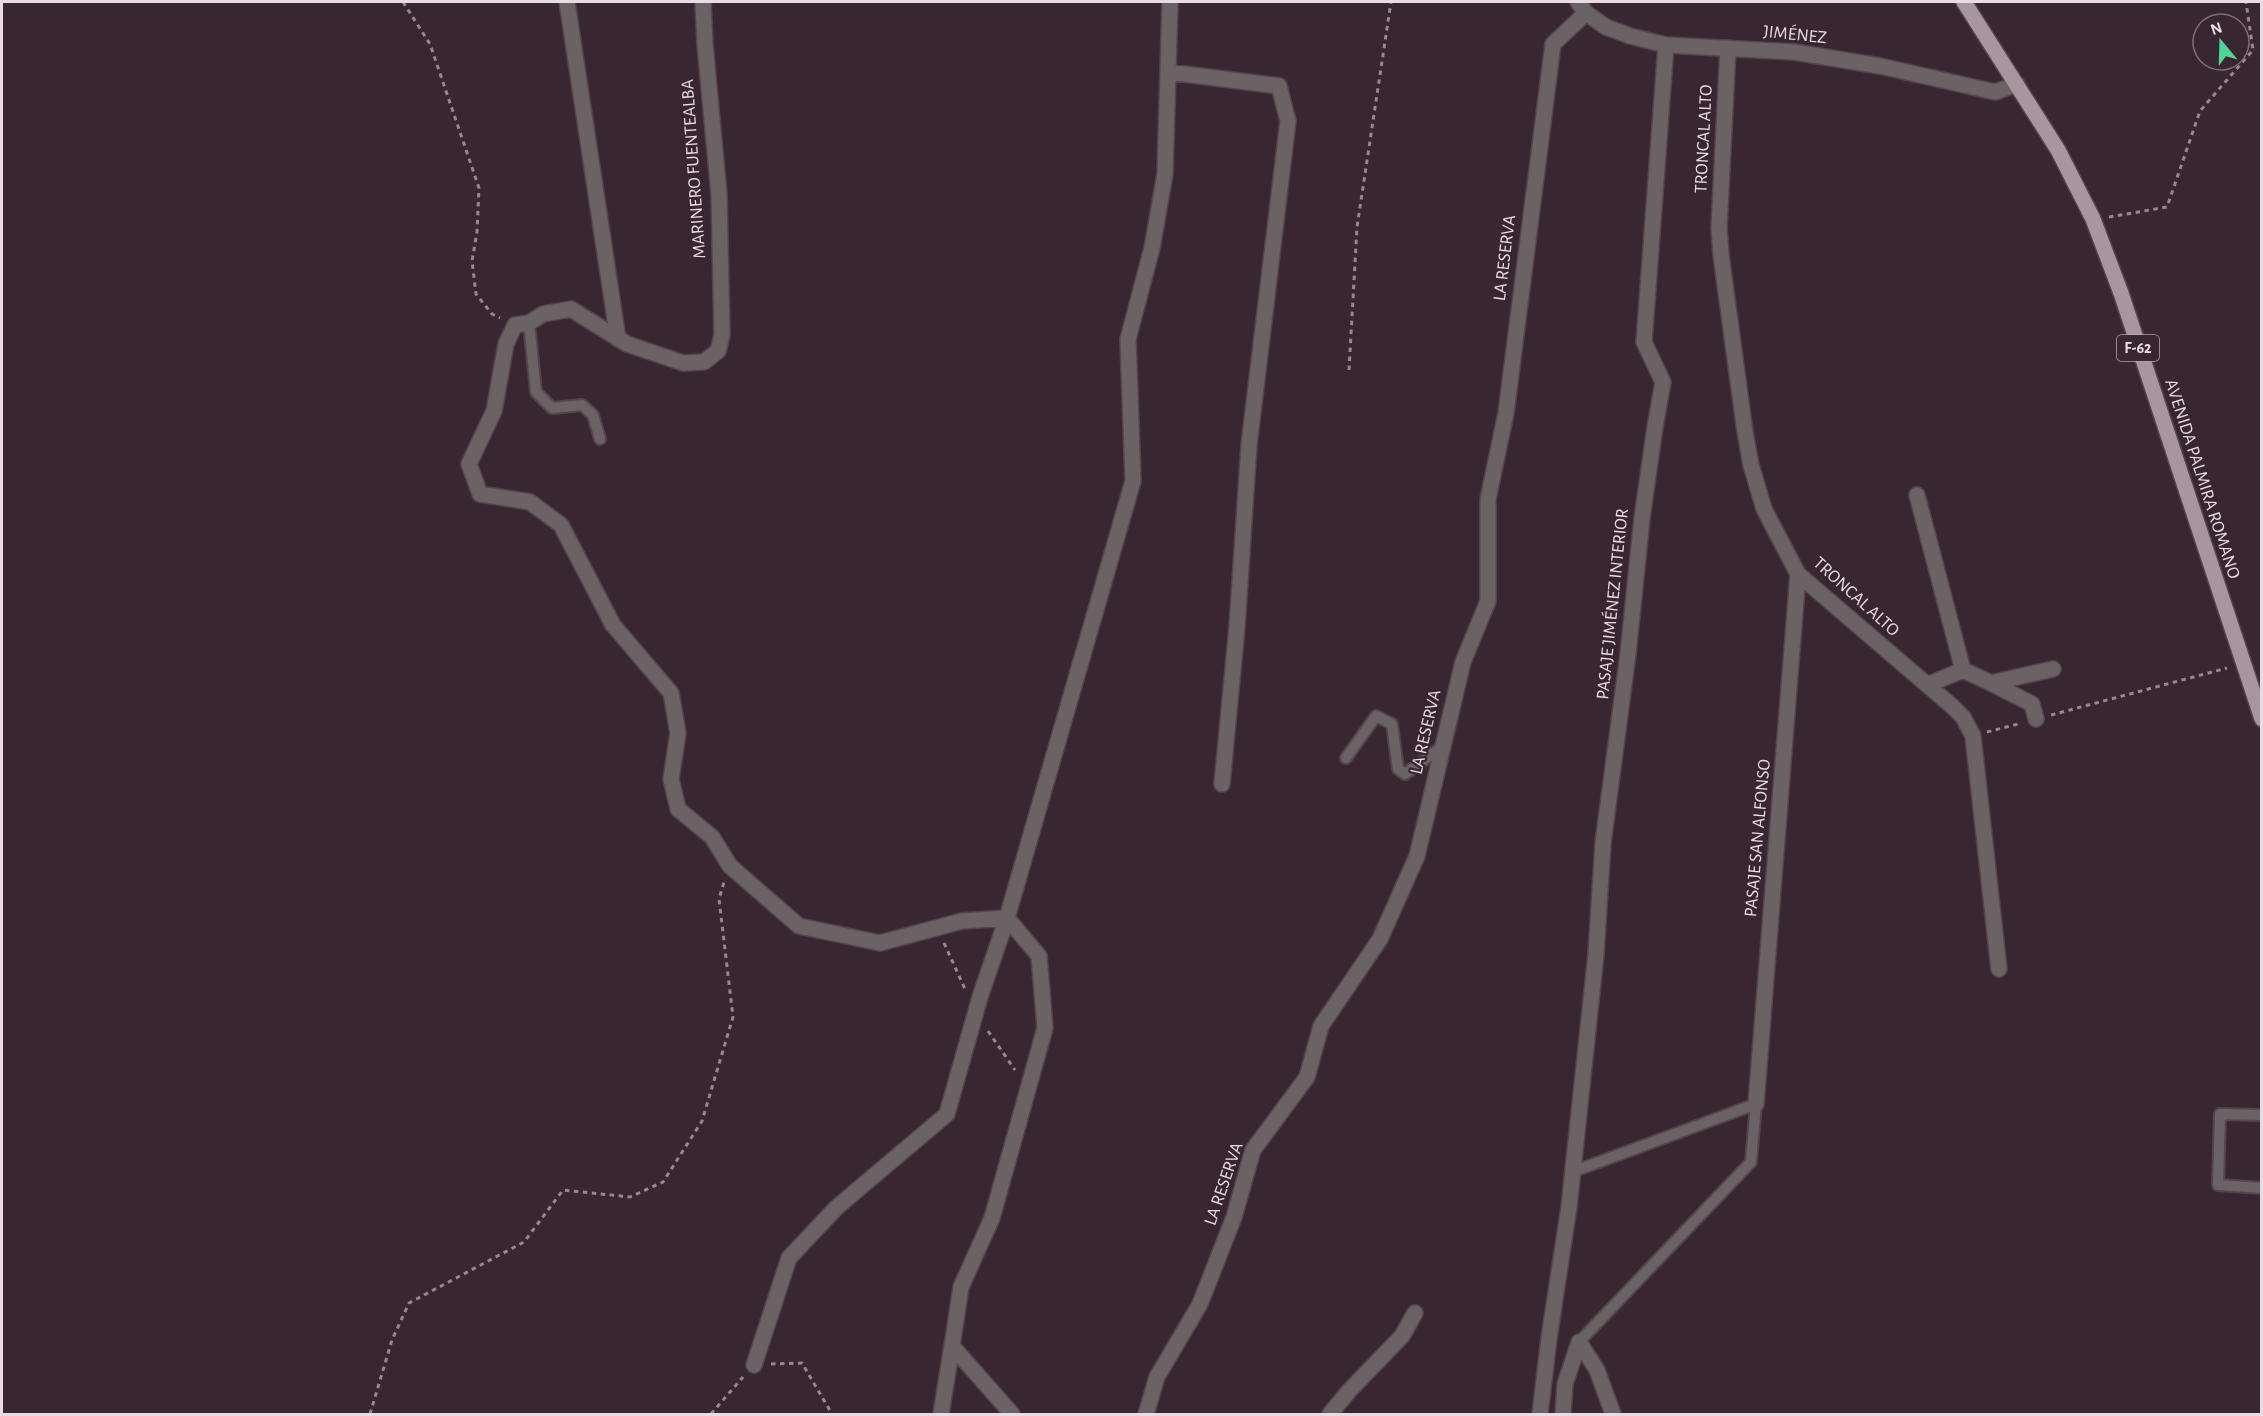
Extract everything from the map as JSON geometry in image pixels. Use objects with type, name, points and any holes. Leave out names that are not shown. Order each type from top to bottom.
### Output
[{"type":"main road","name":"AVENIDA PALMIRA ROMANO","points":[[1964,2],[2058,150],[2093,219],[2121,293],[2262,719]]},
{"type":"street","points":[[567,2],[618,339]]},
{"type":"street","name":"MARINERO FUENTEALBA","points":[[618,339],[683,363],[704,362],[718,351],[722,335],[719,194],[703,2]]},
{"type":"street","points":[[754,1365],[789,1258],[836,1208],[947,1114],[980,997],[1007,918],[1133,481],[1128,339],[1152,248],[1166,174],[1170,2]]},
{"type":"street","name":"JIMÉNEZ","points":[[1582,7],[1606,27],[1666,45],[1794,52],[1859,63],[1995,92],[2017,84]]},
{"type":"street","name":"LA RESERVA","points":[[1146,1414],[1157,1377],[1200,1304],[1234,1217],[1253,1150],[1307,1077],[1321,1026],[1380,939],[1418,856],[1463,662],[1488,601],[1488,499],[1506,413],[1553,44],[1582,7]]},
{"type":"street","name":"PASAJE JIMÉNEZ INTERIOR","points":[[1540,1414],[1572,1172],[1596,954],[1603,843],[1628,654],[1642,519],[1663,382],[1644,342],[1666,45]]},
{"type":"street","name":"TRONCAL ALTO","points":[[1728,48],[1719,228],[1751,465],[1764,509],[1798,574],[1963,717],[1973,736],[1999,969]]},
{"type":"street","points":[[1168,72],[1279,86],[1288,121],[1249,445],[1237,627],[1222,784]]},
{"type":"street","points":[[618,339],[571,309],[543,314],[522,324],[506,344],[494,411],[470,464],[480,494],[530,502],[561,525],[613,625],[671,693],[678,733],[671,779],[678,809],[712,837],[730,866],[799,926],[880,943],[962,921],[1007,918]]},
{"type":"street","points":[[1917,495],[1963,670]]},
{"type":"street","name":"PASAJE SAN ALFONSO","points":[[1756,1104],[1798,574]]},
{"type":"street","points":[[1991,683],[2053,669]]},
{"type":"street","points":[[1927,685],[1963,670],[2032,704],[2036,719]]},
{"type":"street","points":[[941,1414],[960,1287],[992,1218],[1045,1028],[1039,956],[1007,918]]},
{"type":"street","points":[[1330,1414],[1402,1336],[1415,1313]]},
{"type":"street","points":[[1563,1414],[1566,1384],[1579,1342]]},
{"type":"street","points":[[1579,1342],[1597,1370],[1614,1414]]},
{"type":"street","points":[[952,1346],[1012,1414]]},
{"type":"lane","points":[[522,324],[536,392],[552,408],[582,405],[593,415],[600,439]]},
{"type":"lane","points":[[1346,758],[1376,716],[1392,724],[1398,770],[1405,774],[1443,746]]},
{"type":"lane","points":[[1572,1172],[1756,1104],[1751,1162],[1579,1342]]},
{"type":"lane","points":[[2262,1115],[2220,1114],[2218,1185],[2262,1188]]},
{"type":"path","points":[[403,2],[430,44],[479,188],[477,232],[472,261],[476,294],[492,314],[522,324]]},
{"type":"path","points":[[1349,370],[1357,227],[1391,2]]},
{"type":"path","points":[[2093,219],[2167,207],[2200,111],[2253,50],[2246,2]]},
{"type":"path","points":[[1973,736],[2244,664]]},
{"type":"path","points":[[370,1414],[392,1340],[409,1303],[524,1242],[563,1190],[630,1197],[663,1182],[702,1121],[733,1017],[719,899],[730,866]]},
{"type":"path","points":[[711,1414],[754,1365],[802,1363],[832,1414]]}]
